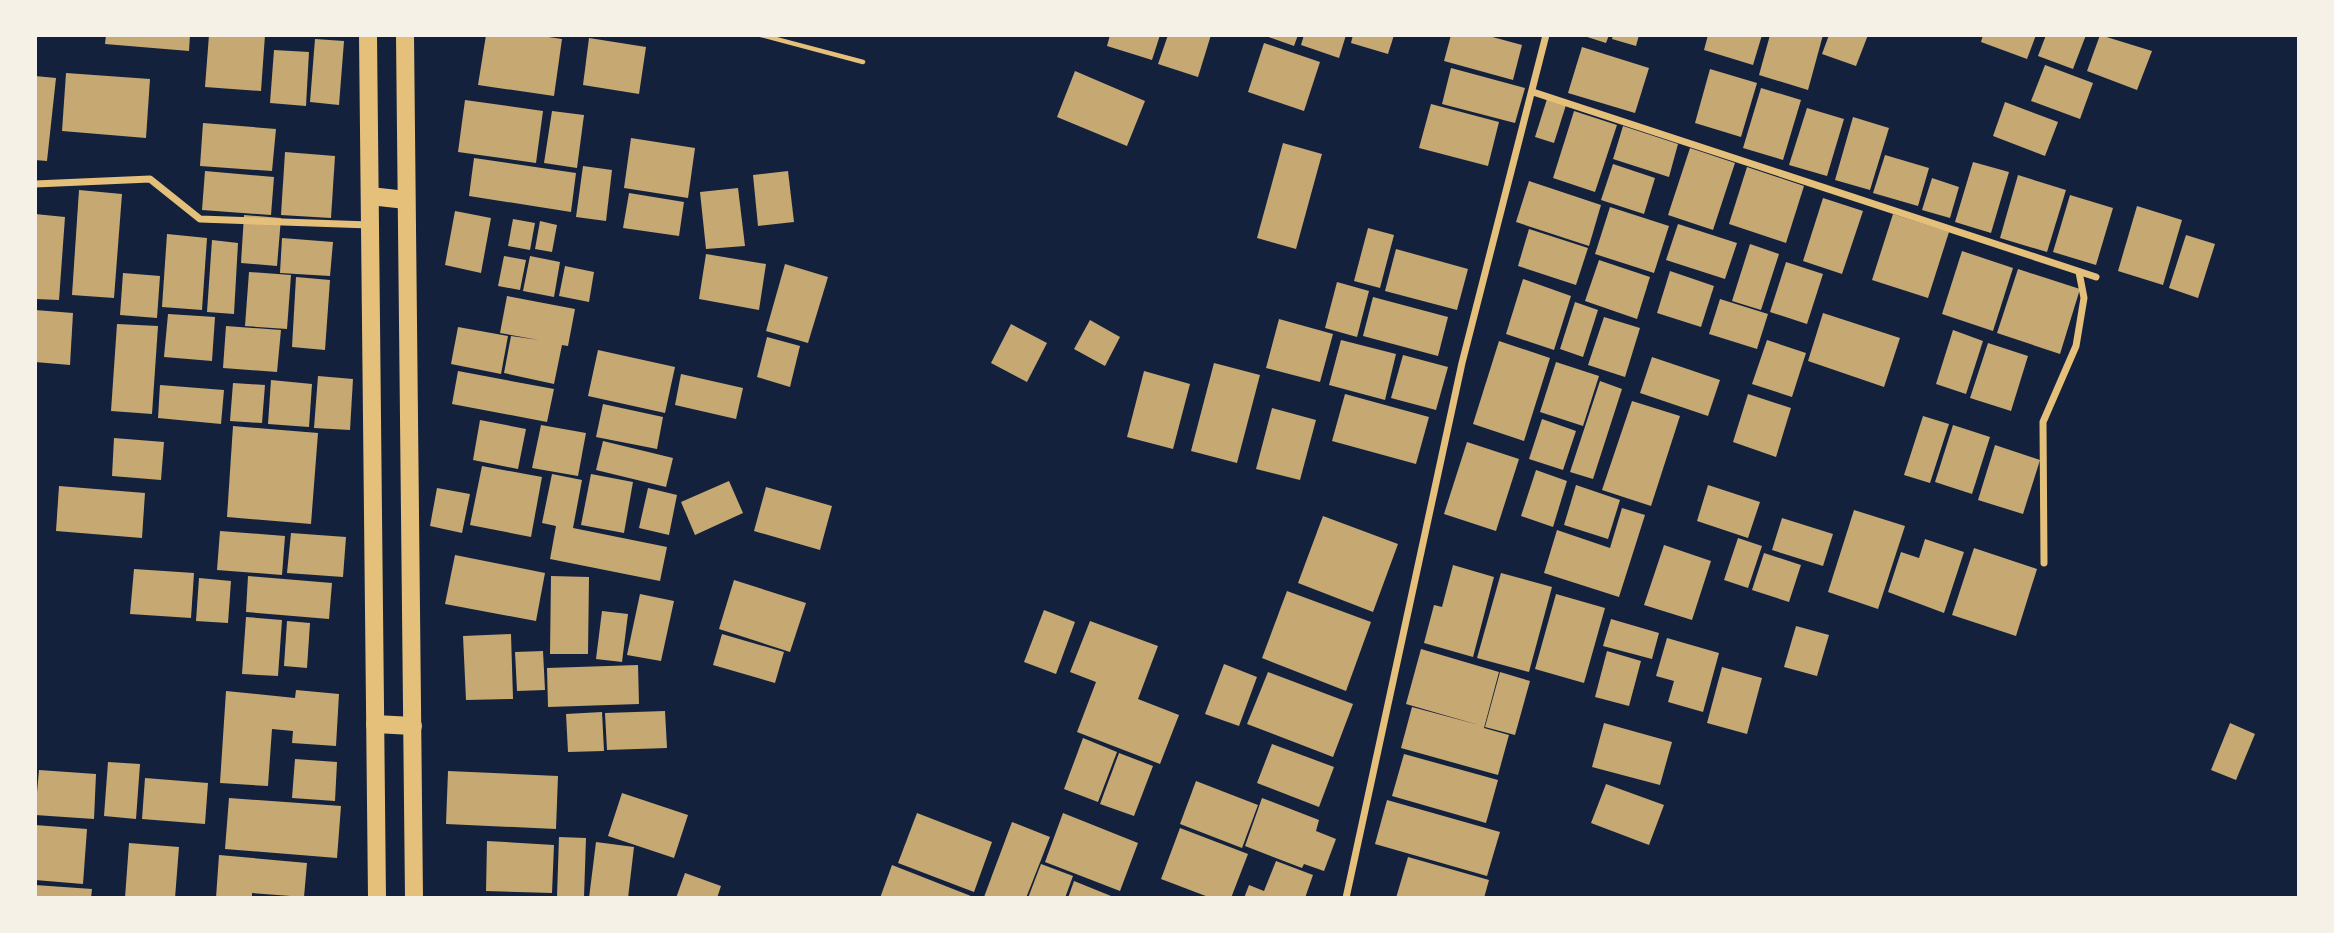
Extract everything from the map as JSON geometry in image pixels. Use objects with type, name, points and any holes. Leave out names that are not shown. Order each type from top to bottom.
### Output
[{"type":"main road","points":[[368,35],[377,898]]},
{"type":"main road","points":[[405,35],[414,898]]},
{"type":"main road","points":[[370,196],[406,200]]},
{"type":"main road","points":[[376,724],[413,726]]},
{"type":"street","points":[[1346,898],[1462,363],[1546,35]]},
{"type":"street","points":[[1533,92],[1656,129],[2096,277]]},
{"type":"street","points":[[35,184],[150,179],[200,219],[371,225]]},
{"type":"street","points":[[2044,563],[2043,422],[2076,346],[2084,299],[2079,272]]},
{"type":"path","points":[[761,35],[863,62]]},
{"type":"building","points":[[106,35],[190,35],[189,51],[105,44]]},
{"type":"building","points":[[209,35],[265,35],[261,91],[205,87]]},
{"type":"building","points":[[486,35],[535,35],[562,39],[554,96],[478,85]]},
{"type":"building","points":[[1110,35],[1160,35],[1152,60],[1107,46]]},
{"type":"building","points":[[1168,35],[1211,35],[1198,77],[1158,64]]},
{"type":"building","points":[[1263,35],[1298,35],[1294,46]]},
{"type":"building","points":[[1304,35],[1346,35],[1339,58],[1301,45]]},
{"type":"building","points":[[1353,35],[1394,35],[1388,54],[1351,43]]},
{"type":"building","points":[[1451,35],[1485,35],[1522,45],[1513,80],[1444,61]]},
{"type":"building","points":[[1581,35],[1609,35],[1606,43]]},
{"type":"building","points":[[1613,35],[1639,35],[1636,46],[1612,39]]},
{"type":"building","points":[[1708,35],[1762,35],[1753,65],[1704,50]]},
{"type":"building","points":[[1770,35],[1823,35],[1808,90],[1759,75]]},
{"type":"building","points":[[1829,35],[1868,35],[1856,66],[1822,54]]},
{"type":"building","points":[[1983,35],[2036,35],[2027,59],[1981,42]]},
{"type":"building","points":[[2046,35],[2086,35],[2073,69],[2038,56]]},
{"type":"building","points":[[2100,35],[2152,51],[2137,90],[2087,71]]},
{"type":"building","points":[[589,38],[646,47],[639,94],[583,85]]},
{"type":"building","points":[[315,39],[344,41],[339,105],[310,102]]},
{"type":"building","points":[[1264,43],[1320,62],[1304,111],[1248,92]]},
{"type":"building","points":[[1582,47],[1649,68],[1635,113],[1568,93]]},
{"type":"building","points":[[274,50],[309,52],[306,106],[270,103]]},
{"type":"building","points":[[2045,65],[2093,83],[2080,119],[2031,101]]},
{"type":"building","points":[[1451,68],[1525,88],[1515,123],[1442,104]]},
{"type":"building","points":[[1710,69],[1757,83],[1741,137],[1695,123]]},
{"type":"building","points":[[1075,71],[1145,101],[1127,146],[1057,117]]},
{"type":"building","points":[[66,73],[150,79],[146,138],[62,131]]},
{"type":"building","points":[[35,76],[56,78],[47,161],[35,160]]},
{"type":"building","points":[[1761,88],[1801,100],[1783,160],[1743,148]]},
{"type":"building","points":[[1547,99],[1566,105],[1554,143],[1535,137]]},
{"type":"building","points":[[465,100],[543,111],[536,163],[458,152]]},
{"type":"building","points":[[2005,102],[2058,122],[2045,156],[1993,136]]},
{"type":"building","points":[[1431,104],[1499,122],[1488,166],[1419,148]]},
{"type":"building","points":[[1807,108],[1844,119],[1827,176],[1789,165]]},
{"type":"building","points":[[552,111],[584,115],[577,168],[544,163]]},
{"type":"building","points":[[1574,111],[1617,125],[1595,192],[1553,178]]},
{"type":"building","points":[[1853,117],[1889,128],[1870,190],[1835,180]]},
{"type":"building","points":[[203,123],[276,129],[272,171],[200,166]]},
{"type":"building","points":[[1623,126],[1678,144],[1669,177],[1613,159]]},
{"type":"building","points":[[631,138],[695,148],[688,198],[624,188]]},
{"type":"building","points":[[1283,143],[1322,154],[1296,249],[1257,238]]},
{"type":"building","points":[[1690,148],[1735,163],[1713,230],[1668,215]]},
{"type":"building","points":[[285,152],[335,156],[331,218],[281,215]]},
{"type":"building","points":[[1885,155],[1929,168],[1918,206],[1873,193]]},
{"type":"building","points":[[474,158],[576,173],[571,212],[469,196]]},
{"type":"building","points":[[1973,162],[2009,172],[1991,233],[1955,222]]},
{"type":"building","points":[[1613,164],[1655,178],[1644,214],[1601,200]]},
{"type":"building","points":[[583,166],[612,170],[606,221],[576,217]]},
{"type":"building","points":[[1747,167],[1804,186],[1786,243],[1729,224]]},
{"type":"building","points":[[205,171],[274,177],[271,215],[202,210]]},
{"type":"building","points":[[788,171],[794,222],[758,226],[753,175]]},
{"type":"building","points":[[2018,175],[2066,190],[2047,252],[2000,238]]},
{"type":"building","points":[[1932,178],[1959,187],[1950,218],[1922,210]]},
{"type":"building","points":[[1529,181],[1601,205],[1589,246],[1516,222]]},
{"type":"building","points":[[738,188],[745,246],[706,249],[700,192]]},
{"type":"building","points":[[79,190],[122,194],[114,298],[72,295]]},
{"type":"building","points":[[629,193],[684,202],[679,236],[623,228]]},
{"type":"building","points":[[2070,195],[2113,208],[2096,265],[2053,252]]},
{"type":"building","points":[[1823,198],[1863,211],[1842,274],[1803,261]]},
{"type":"building","points":[[2137,206],[2182,220],[2163,285],[2118,271]]},
{"type":"building","points":[[1610,207],[1669,226],[1654,273],[1595,254]]},
{"type":"building","points":[[455,211],[491,218],[481,273],[445,265]]},
{"type":"building","points":[[35,214],[65,217],[59,300],[35,299]]},
{"type":"building","points":[[1893,214],[1949,232],[1928,298],[1872,280]]},
{"type":"building","points":[[244,215],[281,218],[277,266],[241,263]]},
{"type":"building","points":[[513,219],[535,223],[530,250],[508,246]]},
{"type":"building","points":[[540,221],[557,225],[552,252],[535,249]]},
{"type":"building","points":[[1678,224],[1737,243],[1725,279],[1666,260]]},
{"type":"building","points":[[1368,228],[1394,235],[1380,288],[1354,281]]},
{"type":"building","points":[[1529,229],[1588,248],[1576,285],[1518,266]]},
{"type":"building","points":[[167,234],[207,238],[202,310],[162,307]]},
{"type":"building","points":[[2186,235],[2215,244],[2198,298],[2169,288]]},
{"type":"building","points":[[282,238],[333,242],[330,276],[280,273]]},
{"type":"building","points":[[212,240],[238,243],[234,314],[207,312]]},
{"type":"building","points":[[1750,244],[1779,254],[1761,310],[1732,301]]},
{"type":"building","points":[[1396,249],[1468,269],[1457,310],[1385,291]]},
{"type":"building","points":[[1962,251],[2013,268],[1993,331],[1942,314]]},
{"type":"building","points":[[706,254],[766,264],[759,310],[699,299]]},
{"type":"building","points":[[504,256],[526,260],[520,290],[498,286]]},
{"type":"building","points":[[530,256],[560,262],[554,297],[523,291]]},
{"type":"building","points":[[1599,260],[1650,277],[1637,319],[1585,301]]},
{"type":"building","points":[[1786,262],[1823,274],[1807,324],[1770,312]]},
{"type":"building","points":[[785,264],[828,277],[808,343],[766,331]]},
{"type":"building","points":[[565,266],[594,272],[589,302],[559,296]]},
{"type":"building","points":[[2018,269],[2080,289],[2060,354],[1997,333]]},
{"type":"building","points":[[1670,271],[1714,286],[1701,327],[1657,313]]},
{"type":"building","points":[[249,272],[291,275],[287,329],[245,326]]},
{"type":"building","points":[[123,273],[160,276],[157,318],[120,315]]},
{"type":"building","points":[[296,277],[330,280],[325,350],[292,347]]},
{"type":"building","points":[[1523,279],[1571,296],[1554,350],[1506,334]]},
{"type":"building","points":[[1337,282],[1369,291],[1357,337],[1325,328]]},
{"type":"building","points":[[507,296],[575,309],[568,346],[562,345],[554,384],[504,373],[511,336],[539,340],[500,333]]},
{"type":"building","points":[[1373,297],[1448,317],[1438,356],[1363,336]]},
{"type":"building","points":[[1720,299],[1768,314],[1757,349],[1709,334]]},
{"type":"building","points":[[1575,302],[1598,310],[1583,357],[1560,349]]},
{"type":"building","points":[[35,310],[73,313],[70,365],[35,362]]},
{"type":"building","points":[[1823,313],[1900,338],[1884,387],[1808,361]]},
{"type":"building","points":[[168,314],[215,317],[212,361],[164,357]]},
{"type":"building","points":[[1604,317],[1640,328],[1625,377],[1588,365]]},
{"type":"building","points":[[1279,319],[1333,334],[1320,382],[1266,368]]},
{"type":"building","points":[[1090,320],[1120,337],[1105,366],[1074,349]]},
{"type":"building","points":[[117,324],[158,326],[152,414],[111,411]]},
{"type":"building","points":[[1011,324],[1047,343],[1027,382],[991,363]]},
{"type":"building","points":[[226,326],[281,330],[277,372],[223,368]]},
{"type":"building","points":[[458,327],[508,336],[501,374],[451,364]]},
{"type":"building","points":[[1953,330],[1983,341],[1966,394],[1936,384]]},
{"type":"building","points":[[767,337],[800,346],[790,387],[757,377]]},
{"type":"building","points":[[1341,340],[1396,354],[1385,400],[1329,385]]},
{"type":"building","points":[[1767,340],[1806,353],[1792,397],[1752,384]]},
{"type":"building","points":[[1499,341],[1550,358],[1524,441],[1473,424]]},
{"type":"building","points":[[1988,343],[2028,356],[2011,411],[1970,398]]},
{"type":"building","points":[[598,350],[675,367],[665,413],[588,396]]},
{"type":"building","points":[[1403,355],[1448,367],[1436,410],[1391,398]]},
{"type":"building","points":[[1652,357],[1720,380],[1708,416],[1640,393]]},
{"type":"building","points":[[1556,362],[1599,376],[1583,426],[1540,412]]},
{"type":"building","points":[[1214,363],[1260,375],[1237,463],[1191,451]]},
{"type":"building","points":[[458,371],[554,389],[547,422],[452,404]]},
{"type":"building","points":[[1144,371],[1190,384],[1173,449],[1127,437]]},
{"type":"building","points":[[681,374],[743,388],[736,419],[675,405]]},
{"type":"building","points":[[318,376],[353,379],[350,430],[314,428]]},
{"type":"building","points":[[271,380],[312,384],[309,427],[268,424]]},
{"type":"building","points":[[1600,381],[1622,389],[1593,479],[1570,472]]},
{"type":"building","points":[[233,383],[265,385],[262,423],[230,421]]},
{"type":"building","points":[[160,385],[224,390],[221,424],[158,418]]},
{"type":"building","points":[[1345,394],[1429,417],[1416,464],[1332,441]]},
{"type":"building","points":[[1748,394],[1791,408],[1776,457],[1733,442]]},
{"type":"building","points":[[1632,401],[1680,416],[1651,506],[1602,490]]},
{"type":"building","points":[[603,404],[663,417],[657,449],[596,437]]},
{"type":"building","points":[[1272,408],[1316,420],[1300,480],[1256,469]]},
{"type":"building","points":[[1923,416],[1949,424],[1930,483],[1904,475]]},
{"type":"building","points":[[1542,419],[1576,431],[1563,470],[1529,459]]},
{"type":"building","points":[[480,420],[526,429],[518,469],[473,460]]},
{"type":"building","points":[[541,425],[586,433],[578,476],[532,468]]},
{"type":"building","points":[[1953,425],[1990,437],[1972,494],[1935,482]]},
{"type":"building","points":[[233,426],[318,433],[311,524],[227,517]]},
{"type":"building","points":[[114,438],[164,442],[161,480],[112,476]]},
{"type":"building","points":[[603,441],[673,458],[666,487],[596,470]]},
{"type":"building","points":[[1467,442],[1519,459],[1496,531],[1444,514]]},
{"type":"building","points":[[1995,445],[2040,460],[2023,514],[1978,500]]},
{"type":"building","points":[[482,466],[542,477],[531,537],[470,525]]},
{"type":"building","points":[[1536,470],[1567,481],[1553,527],[1521,516]]},
{"type":"building","points":[[552,474],[582,480],[573,528],[667,547],[660,581],[550,559],[556,526],[542,523]]},
{"type":"building","points":[[591,474],[633,482],[624,533],[581,525]]},
{"type":"building","points":[[729,481],[743,513],[695,535],[681,502]]},
{"type":"building","points":[[1576,485],[1620,500],[1608,539],[1564,525]]},
{"type":"building","points":[[1708,485],[1760,502],[1748,538],[1697,521]]},
{"type":"building","points":[[59,486],[145,493],[142,538],[56,531]]},
{"type":"building","points":[[766,487],[832,506],[820,550],[754,531]]},
{"type":"building","points":[[437,488],[470,494],[462,533],[430,526]]},
{"type":"building","points":[[648,488],[677,495],[669,535],[639,528]]},
{"type":"building","points":[[1622,508],[1645,515],[1619,597],[1544,573],[1557,530],[1610,548]]},
{"type":"building","points":[[1854,510],[1905,526],[1878,609],[1828,592]]},
{"type":"building","points":[[1323,516],[1398,544],[1373,612],[1298,583]]},
{"type":"building","points":[[1782,518],[1833,534],[1823,566],[1772,550]]},
{"type":"building","points":[[220,531],[285,536],[282,575],[217,570]]},
{"type":"building","points":[[291,533],[346,537],[343,577],[287,573]]},
{"type":"building","points":[[1738,538],[1762,546],[1748,588],[1724,580]]},
{"type":"building","points":[[1925,539],[1964,552],[1944,613],[1888,592],[1901,552],[1919,558]]},
{"type":"building","points":[[1664,545],[1711,561],[1692,620],[1644,605]]},
{"type":"building","points":[[1974,548],[2037,569],[2016,636],[1952,615]]},
{"type":"building","points":[[1764,553],[1801,565],[1789,602],[1752,590]]},
{"type":"building","points":[[455,555],[545,573],[536,621],[445,604]]},
{"type":"building","points":[[1453,565],[1494,577],[1473,657],[1424,643],[1434,605],[1442,607]]},
{"type":"building","points":[[134,569],[194,573],[191,618],[130,614]]},
{"type":"building","points":[[1501,573],[1552,587],[1529,672],[1477,658]]},
{"type":"building","points":[[248,576],[332,583],[329,619],[246,612]]},
{"type":"building","points":[[551,576],[589,577],[588,654],[550,654]]},
{"type":"building","points":[[199,578],[231,581],[228,623],[196,621]]},
{"type":"building","points":[[734,580],[806,603],[790,652],[719,629]]},
{"type":"building","points":[[1287,591],[1371,622],[1346,691],[1262,658]]},
{"type":"building","points":[[640,594],[674,601],[661,661],[627,655]]},
{"type":"building","points":[[1556,594],[1605,608],[1584,683],[1535,669]]},
{"type":"building","points":[[1044,610],[1075,622],[1056,674],[1024,662]]},
{"type":"building","points":[[602,611],[628,614],[622,662],[596,659]]},
{"type":"building","points":[[246,617],[282,620],[278,676],[242,674]]},
{"type":"building","points":[[1611,619],[1659,633],[1652,659],[1603,646]]},
{"type":"building","points":[[287,621],[310,623],[307,668],[284,666]]},
{"type":"building","points":[[1090,621],[1158,646],[1138,699],[1179,715],[1160,764],[1077,732],[1096,682],[1070,672]]},
{"type":"building","points":[[1796,626],[1829,635],[1817,676],[1784,667]]},
{"type":"building","points":[[511,634],[513,699],[466,700],[463,636]]},
{"type":"building","points":[[722,634],[784,652],[775,683],[713,665]]},
{"type":"building","points":[[1667,638],[1719,653],[1703,712],[1668,702],[1674,681],[1656,676]]},
{"type":"building","points":[[1421,649],[1499,672],[1484,728],[1509,735],[1498,775],[1401,748],[1412,707],[1479,725],[1406,704]]},
{"type":"building","points":[[543,651],[545,690],[517,691],[515,652]]},
{"type":"building","points":[[1607,651],[1641,661],[1629,706],[1595,697]]},
{"type":"building","points":[[1224,664],[1257,677],[1239,726],[1205,714]]},
{"type":"building","points":[[638,665],[639,704],[548,707],[547,668]]},
{"type":"building","points":[[1722,667],[1762,678],[1747,734],[1707,723]]},
{"type":"building","points":[[1268,672],[1353,704],[1333,757],[1247,724]]},
{"type":"building","points":[[1500,672],[1530,681],[1515,735],[1485,727]]},
{"type":"building","points":[[296,690],[339,694],[336,746],[292,743],[293,731],[272,729],[268,786],[220,783],[226,691],[295,698]]},
{"type":"building","points":[[665,711],[667,748],[607,750],[605,713]]},
{"type":"building","points":[[602,712],[604,751],[568,752],[566,714]]},
{"type":"building","points":[[1604,723],[1672,742],[1660,785],[1592,767]]},
{"type":"building","points":[[2230,723],[2255,734],[2236,780],[2211,770]]},
{"type":"building","points":[[1083,738],[1117,752],[1098,802],[1064,789]]},
{"type":"building","points":[[1272,744],[1334,767],[1319,807],[1257,783]]},
{"type":"building","points":[[1119,753],[1153,766],[1134,816],[1100,804]]},
{"type":"building","points":[[1404,754],[1498,780],[1486,823],[1392,796]]},
{"type":"building","points":[[295,759],[337,762],[335,801],[292,798]]},
{"type":"building","points":[[108,762],[140,764],[136,819],[104,816]]},
{"type":"building","points":[[39,770],[96,774],[94,819],[35,815]]},
{"type":"building","points":[[448,771],[558,776],[556,829],[446,824]]},
{"type":"building","points":[[145,778],[208,783],[205,824],[142,819]]},
{"type":"building","points":[[1196,781],[1258,805],[1242,848],[1180,824]]},
{"type":"building","points":[[1606,784],[1664,805],[1649,845],[1591,823]]},
{"type":"building","points":[[622,793],[688,815],[674,858],[608,836]]},
{"type":"building","points":[[229,798],[341,806],[337,858],[225,849]]},
{"type":"building","points":[[1262,798],[1319,820],[1316,831],[1336,839],[1324,871],[1304,864],[1302,868],[1245,846]]},
{"type":"building","points":[[1387,800],[1500,832],[1487,876],[1375,844]]},
{"type":"building","points":[[917,813],[992,842],[974,892],[898,863]]},
{"type":"building","points":[[1063,813],[1138,843],[1120,891],[1045,862]]},
{"type":"building","points":[[1012,822],[1050,837],[1026,898],[986,898],[984,897]]},
{"type":"building","points":[[35,825],[87,829],[83,884],[35,880]]},
{"type":"building","points":[[1180,828],[1248,854],[1231,898],[1211,898],[1161,879]]},
{"type":"building","points":[[559,837],[586,838],[584,897],[557,896]]},
{"type":"building","points":[[487,841],[554,845],[552,893],[486,891]]},
{"type":"building","points":[[596,842],[634,847],[628,898],[589,898]]},
{"type":"building","points":[[129,843],[179,847],[175,898],[125,898]]},
{"type":"building","points":[[219,855],[307,863],[304,897],[252,893],[252,898],[216,898]]},
{"type":"building","points":[[1408,857],[1489,880],[1484,898],[1396,898]]},
{"type":"building","points":[[1276,861],[1313,875],[1305,898],[1244,898],[1249,885],[1264,891]]},
{"type":"building","points":[[1041,864],[1073,876],[1065,898],[1028,898]]},
{"type":"building","points":[[892,865],[976,898],[880,898]]},
{"type":"building","points":[[685,873],[721,886],[717,898],[676,898]]},
{"type":"building","points":[[1074,881],[1116,898],[1068,898]]},
{"type":"building","points":[[35,885],[92,889],[91,898],[35,898]]}]
